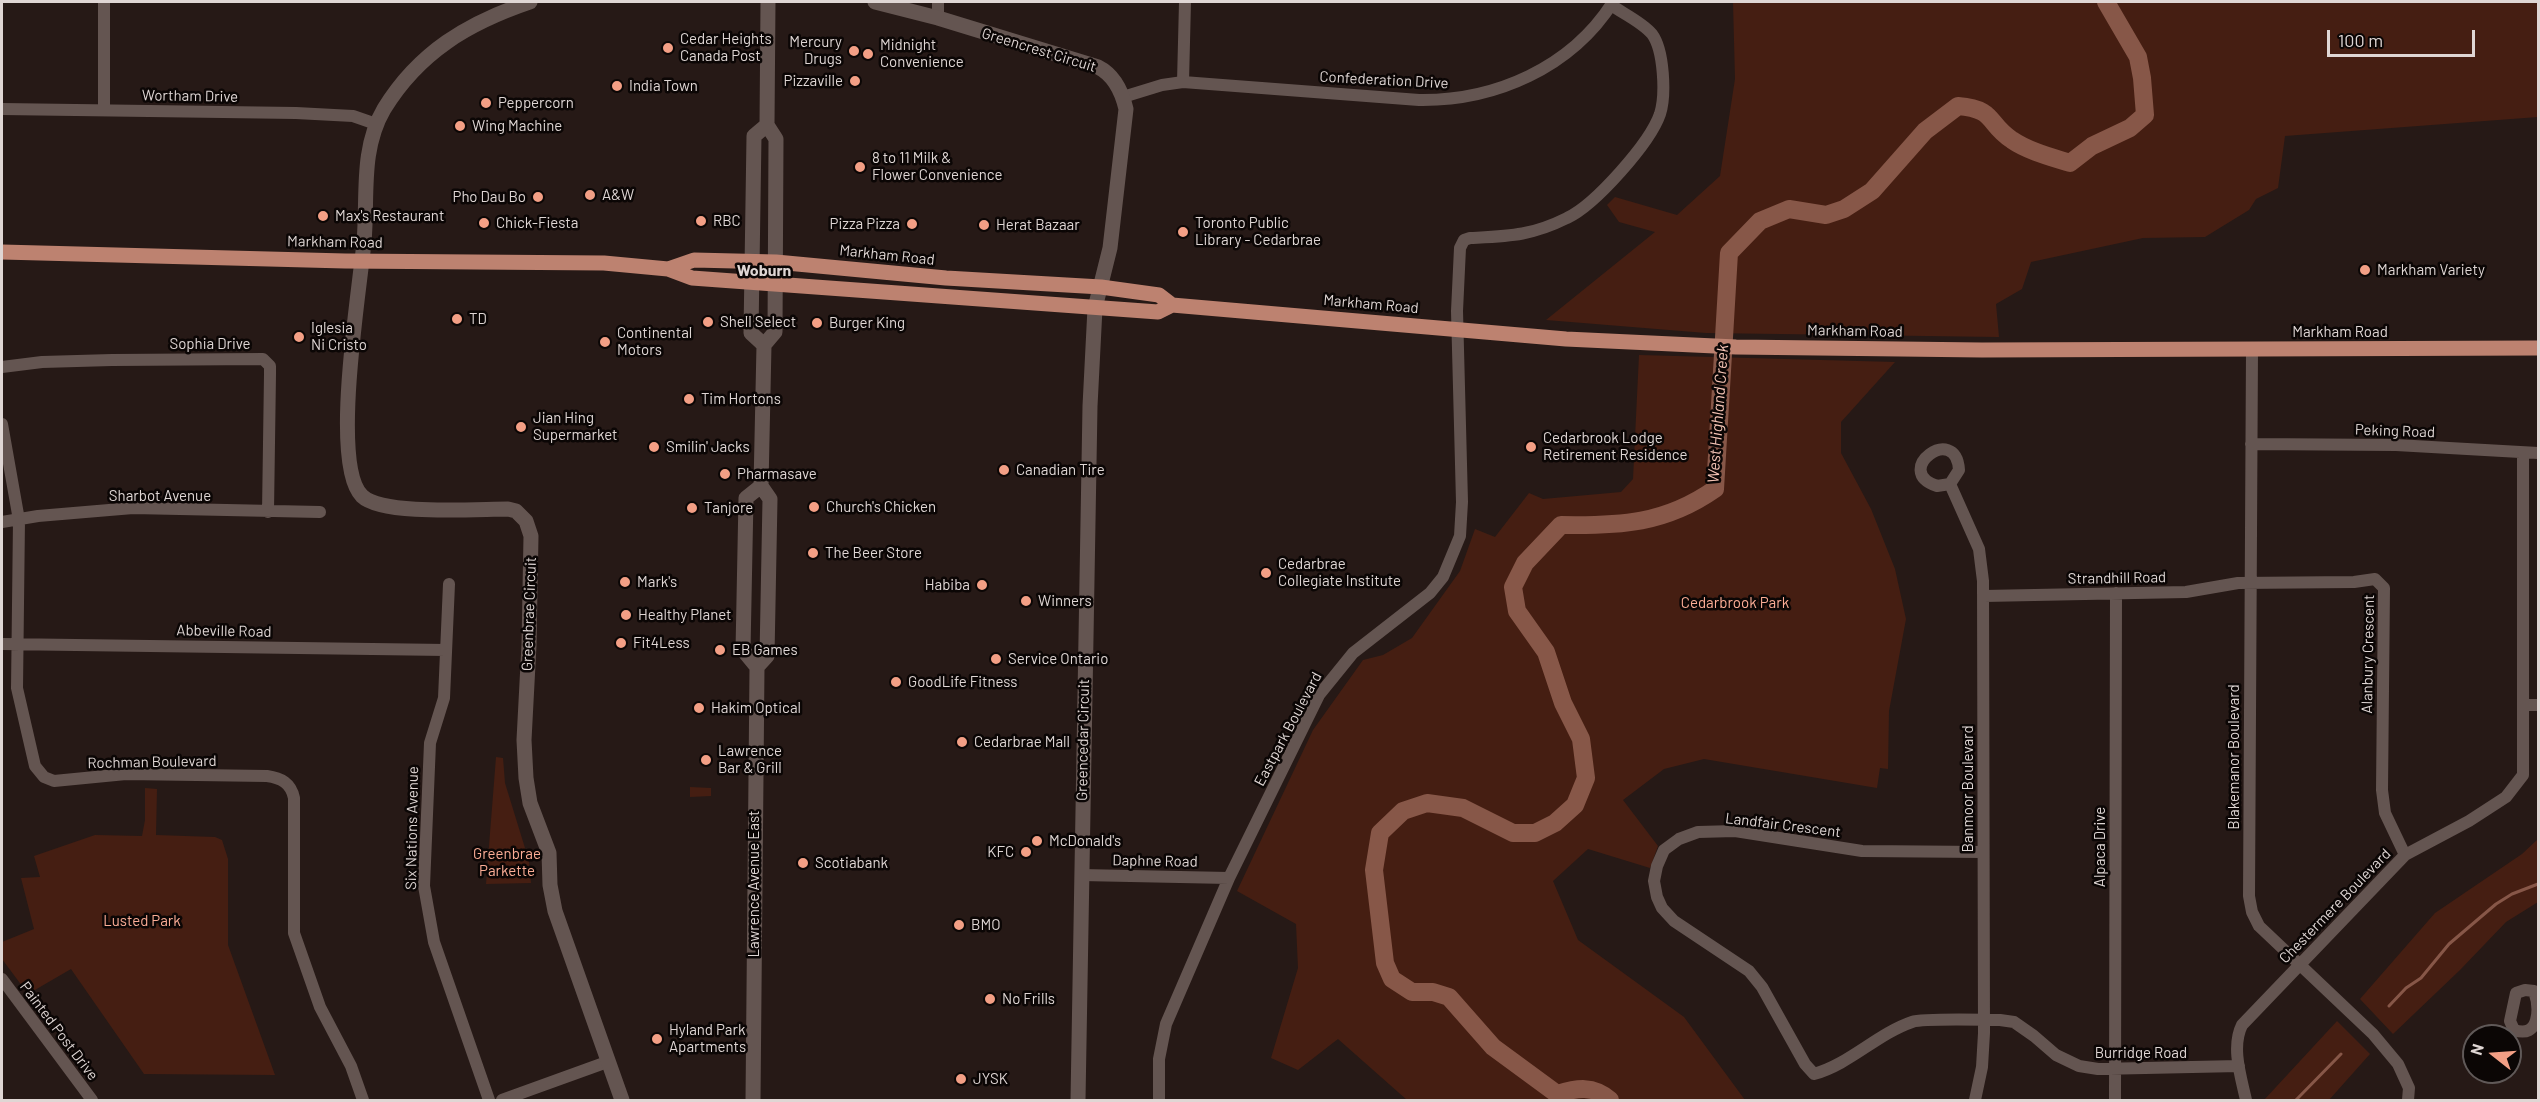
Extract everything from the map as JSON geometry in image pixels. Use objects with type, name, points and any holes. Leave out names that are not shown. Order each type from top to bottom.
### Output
[{"type":"main road","name":"Markham Road","points":[[2,252],[361,261],[604,263],[668,269],[692,278],[776,282],[1095,308],[1158,312],[1172,305],[1566,339],[1736,347],[2252,350],[2538,348]]},
{"type":"main road","name":"Markham Road","points":[[668,269],[694,260],[776,262],[946,278],[1101,287],[1159,294],[1172,305]]},
{"type":"street","points":[[104,2],[104,109]]},
{"type":"street","points":[[376,124],[397,89],[435,48],[504,11],[530,2]]},
{"type":"street","name":"Lawrence Avenue East","points":[[757,667],[767,656],[770,499],[761,486],[764,345],[775,332],[776,282],[776,139],[767,125],[768,2]]},
{"type":"street","name":"Greencrest Circuit","points":[[875,2],[938,18],[1098,67],[1111,78],[1124,97]]},
{"type":"street","points":[[938,2],[938,18]]},
{"type":"street","points":[[1183,81],[1185,2]]},
{"type":"street","name":"Confederation Drive","points":[[1124,97],[1183,81],[1419,100],[1447,100],[1473,96],[1528,78],[1553,63],[1591,30],[1612,3]]},
{"type":"street","name":"Eastpark Boulevard","points":[[1160,1101],[1159,1059],[1166,1024],[1228,878],[1319,696],[1353,653],[1430,593],[1443,577],[1460,536],[1462,520],[1458,330],[1460,248],[1464,240],[1526,235],[1569,218],[1609,184],[1656,122],[1662,105],[1662,57],[1652,35],[1612,3]]},
{"type":"street","points":[[1095,308],[1110,248],[1123,152],[1126,119],[1124,97]]},
{"type":"street","name":"Wortham Drive","points":[[2,109],[343,115],[376,124]]},
{"type":"street","name":"Greenbrae Circuit","points":[[376,124],[365,183],[365,234],[350,357],[348,404],[350,474],[357,490],[373,503],[390,508],[508,509],[522,516],[529,528],[531,548],[529,645],[524,740],[527,789],[549,853],[550,885],[555,911],[622,1101]]},
{"type":"street","name":"Lawrence Avenue East","points":[[764,345],[751,334],[754,136],[767,125]]},
{"type":"street","name":"Greencedar Circuit","points":[[1078,1101],[1088,484],[1095,308]]},
{"type":"street","name":"Blakemanor Boulevard","points":[[2252,350],[2249,896],[2252,912],[2259,926],[2373,1034],[2398,1064],[2409,1088],[2408,1101]]},
{"type":"street","name":"Sophia Drive","points":[[2,367],[42,362],[112,360],[263,360],[270,366],[271,392],[267,445],[268,512]]},
{"type":"street","name":"Rochman Boulevard","points":[[2,424],[19,520],[16,645],[18,698],[35,766],[44,777],[61,781],[126,774],[267,776],[281,779],[290,787],[294,808],[294,933],[320,1007],[351,1066],[363,1101]]},
{"type":"street","name":"Peking Road","points":[[2251,444],[2396,445],[2538,453]]},
{"type":"street","name":"Chestermere Boulevard","points":[[2246,1101],[2239,1066],[2237,1035],[2242,1025],[2405,855],[2469,821],[2510,794],[2523,775],[2523,453]]},
{"type":"street","name":"Banmoor Boulevard","points":[[1950,484],[1979,549],[1984,596],[1984,1020],[1982,1067],[1975,1101]]},
{"type":"street","name":"Lawrence Avenue East","points":[[753,1101],[757,667],[743,650],[743,596],[746,498],[761,486]]},
{"type":"street","name":"Sharbot Avenue","points":[[2,522],[38,516],[133,508],[320,512]]},
{"type":"street","name":"Alanbury Crescent","points":[[2250,582],[2354,582],[2375,579],[2385,588],[2382,790],[2385,813],[2405,855]]},
{"type":"street","name":"Strandhill Road","points":[[1984,596],[2186,592],[2211,586],[2250,582]]},
{"type":"street","name":"Six Nations Avenue","points":[[449,584],[444,698],[430,743],[424,886],[434,942],[489,1101]]},
{"type":"street","name":"Alpaca Drive","points":[[2115,1101],[2116,593]]},
{"type":"street","name":"Abbeville Road","points":[[2,644],[446,650]]},
{"type":"street","points":[[2524,705],[2538,705]]},
{"type":"street","name":"Landfair Crescent","points":[[1983,852],[1862,851],[1735,831],[1698,832],[1678,839],[1664,850],[1654,881],[1662,908],[1674,921],[1749,971],[1762,987],[1805,1064],[1814,1074],[1827,1071],[1889,1033],[1914,1021],[1984,1020]]},
{"type":"street","name":"Daphne Road","points":[[1081,875],[1228,878]]},
{"type":"street","name":"Painted Post Drive","points":[[2,981],[92,1101]]},
{"type":"street","name":"Burridge Road","points":[[1984,1020],[2014,1023],[2056,1055],[2079,1066],[2115,1069],[2239,1066]]},
{"type":"street","points":[[502,1101],[607,1062]]},
{"type":"green space","points":[[1733,2],[2538,2],[2538,117],[2285,136],[2278,188],[2256,199],[2249,210],[2205,237],[2143,238],[2031,262],[2022,289],[1996,304],[1999,337],[1706,333],[1546,320],[1655,232],[1619,222],[1607,205],[1615,197],[1677,215],[1720,176],[1735,79]]},
{"type":"green space","name":"Cedarbrook Park","points":[[1639,355],[1895,362],[1841,422],[1841,453],[1871,509],[1895,569],[1906,619],[1889,711],[1888,769],[1880,768],[1877,788],[1704,759],[1664,769],[1623,800],[1658,846],[1650,868],[1588,849],[1553,881],[1578,940],[1684,1017],[1745,1100],[1407,1100],[1338,1039],[1298,1070],[1271,1058],[1298,968],[1296,924],[1237,891],[1313,730],[1363,660],[1383,655],[1412,638],[1460,571],[1475,529],[1495,537],[1529,493],[1543,499],[1621,492],[1633,479]]},
{"type":"green space","name":"Greenbrae Parkette","points":[[496,757],[503,758],[505,783],[529,861],[531,883],[486,884]]},
{"type":"green space","points":[[690,787],[711,788],[711,796],[690,797]]},
{"type":"green space","name":"Lusted Park","points":[[145,788],[157,789],[156,835],[215,837],[222,840],[228,859],[228,945],[275,1075],[144,1074],[71,969],[28,994],[2,959],[2,942],[34,929],[21,878],[40,877],[34,856],[95,835],[142,836],[145,820]]},
{"type":"green space","points":[[2538,839],[2538,902],[2506,922],[2393,1034],[2360,999],[2435,913],[2522,854]]},
{"type":"green space","points":[[2337,1021],[2370,1054],[2329,1100],[2264,1100]]},
{"type":"waterway","name":"West Highland Creek","points":[[1610,1100],[1604,1095],[1585,1089],[1557,1094],[1493,1047],[1449,997],[1433,992],[1412,992],[1392,979],[1385,963],[1374,870],[1380,833],[1403,811],[1427,803],[1463,808],[1513,833],[1535,833],[1555,823],[1575,805],[1586,778],[1581,739],[1563,703],[1546,652],[1517,611],[1513,587],[1525,563],[1561,525],[1603,525],[1660,516],[1678,510],[1715,489],[1729,253],[1760,221],[1789,209],[1826,215],[1844,209],[1872,191],[1925,131],[1958,106],[1979,110],[1990,118],[2004,134],[2025,147],[2070,163],[2092,146],[2130,128],[2145,115],[2142,78],[2138,57],[2106,2]]},
{"type":"waterway","points":[[2389,1006],[2406,988],[2421,978],[2449,944],[2496,904],[2512,894],[2538,884]]},
{"type":"waterway","points":[[2296,1100],[2341,1054]]},
{"type":"place","name":"Cedar Heights Canada Post","points":[[668,48]]},
{"type":"place","name":"Mercury Drugs","points":[[854,51]]},
{"type":"place","name":"Midnight Convenience","points":[[868,54]]},
{"type":"place","name":"Pizzaville","points":[[855,81]]},
{"type":"place","name":"India Town","points":[[617,86]]},
{"type":"place","name":"Peppercorn","points":[[486,103]]},
{"type":"place","name":"Wing Machine","points":[[460,126]]},
{"type":"place","name":"8 to 11 Milk & Flower Convenience","points":[[860,167]]},
{"type":"place","name":"A&W","points":[[590,195]]},
{"type":"place","name":"Pho Dau Bo","points":[[538,197]]},
{"type":"place","name":"Max's Restaurant","points":[[323,216]]},
{"type":"place","name":"RBC","points":[[701,221]]},
{"type":"place","name":"Chick-Fiesta","points":[[484,223]]},
{"type":"place","name":"Pizza Pizza","points":[[912,224]]},
{"type":"place","name":"Herat Bazaar","points":[[984,225]]},
{"type":"place","name":"Toronto Public Library - Cedarbrae","points":[[1183,232]]},
{"type":"place","name":"Markham Variety","points":[[2365,270]]},
{"type":"place","name":"TD","points":[[457,319]]},
{"type":"place","name":"Shell Select","points":[[708,322]]},
{"type":"place","name":"Burger King","points":[[817,323]]},
{"type":"place","name":"Iglesia Ni Cristo","points":[[299,337]]},
{"type":"place","name":"Continental Motors","points":[[605,342]]},
{"type":"place","name":"Tim Hortons","points":[[689,399]]},
{"type":"place","name":"Jian Hing Supermarket","points":[[521,427]]},
{"type":"place","name":"Smilin' Jacks","points":[[654,447]]},
{"type":"place","name":"Cedarbrook Lodge Retirement Residence","points":[[1531,447]]},
{"type":"place","name":"Canadian Tire","points":[[1004,470]]},
{"type":"place","name":"Pharmasave","points":[[725,474]]},
{"type":"place","name":"Church's Chicken","points":[[814,507]]},
{"type":"place","name":"Tanjore","points":[[692,508]]},
{"type":"place","name":"The Beer Store","points":[[813,553]]},
{"type":"place","name":"Cedarbrae Collegiate Institute","points":[[1266,573]]},
{"type":"place","name":"Mark's","points":[[625,582]]},
{"type":"place","name":"Habiba","points":[[982,585]]},
{"type":"place","name":"Winners","points":[[1026,601]]},
{"type":"place","name":"Healthy Planet","points":[[626,615]]},
{"type":"place","name":"Fit4Less","points":[[621,643]]},
{"type":"place","name":"EB Games","points":[[720,650]]},
{"type":"place","name":"Service Ontario","points":[[996,659]]},
{"type":"place","name":"GoodLife Fitness","points":[[896,682]]},
{"type":"place","name":"Hakim Optical","points":[[699,708]]},
{"type":"place","name":"Cedarbrae Mall","points":[[962,742]]},
{"type":"place","name":"Lawrence Bar & Grill","points":[[706,760]]},
{"type":"place","name":"McDonald's","points":[[1037,841]]},
{"type":"place","name":"KFC","points":[[1026,852]]},
{"type":"place","name":"Scotiabank","points":[[803,863]]},
{"type":"place","name":"BMO","points":[[959,925]]},
{"type":"place","name":"No Frills","points":[[990,999]]},
{"type":"place","name":"Hyland Park Apartments","points":[[657,1039]]},
{"type":"place","name":"JYSK","points":[[961,1079]]},
{"type":"district","name":"Woburn","points":[[764,271]]}]
